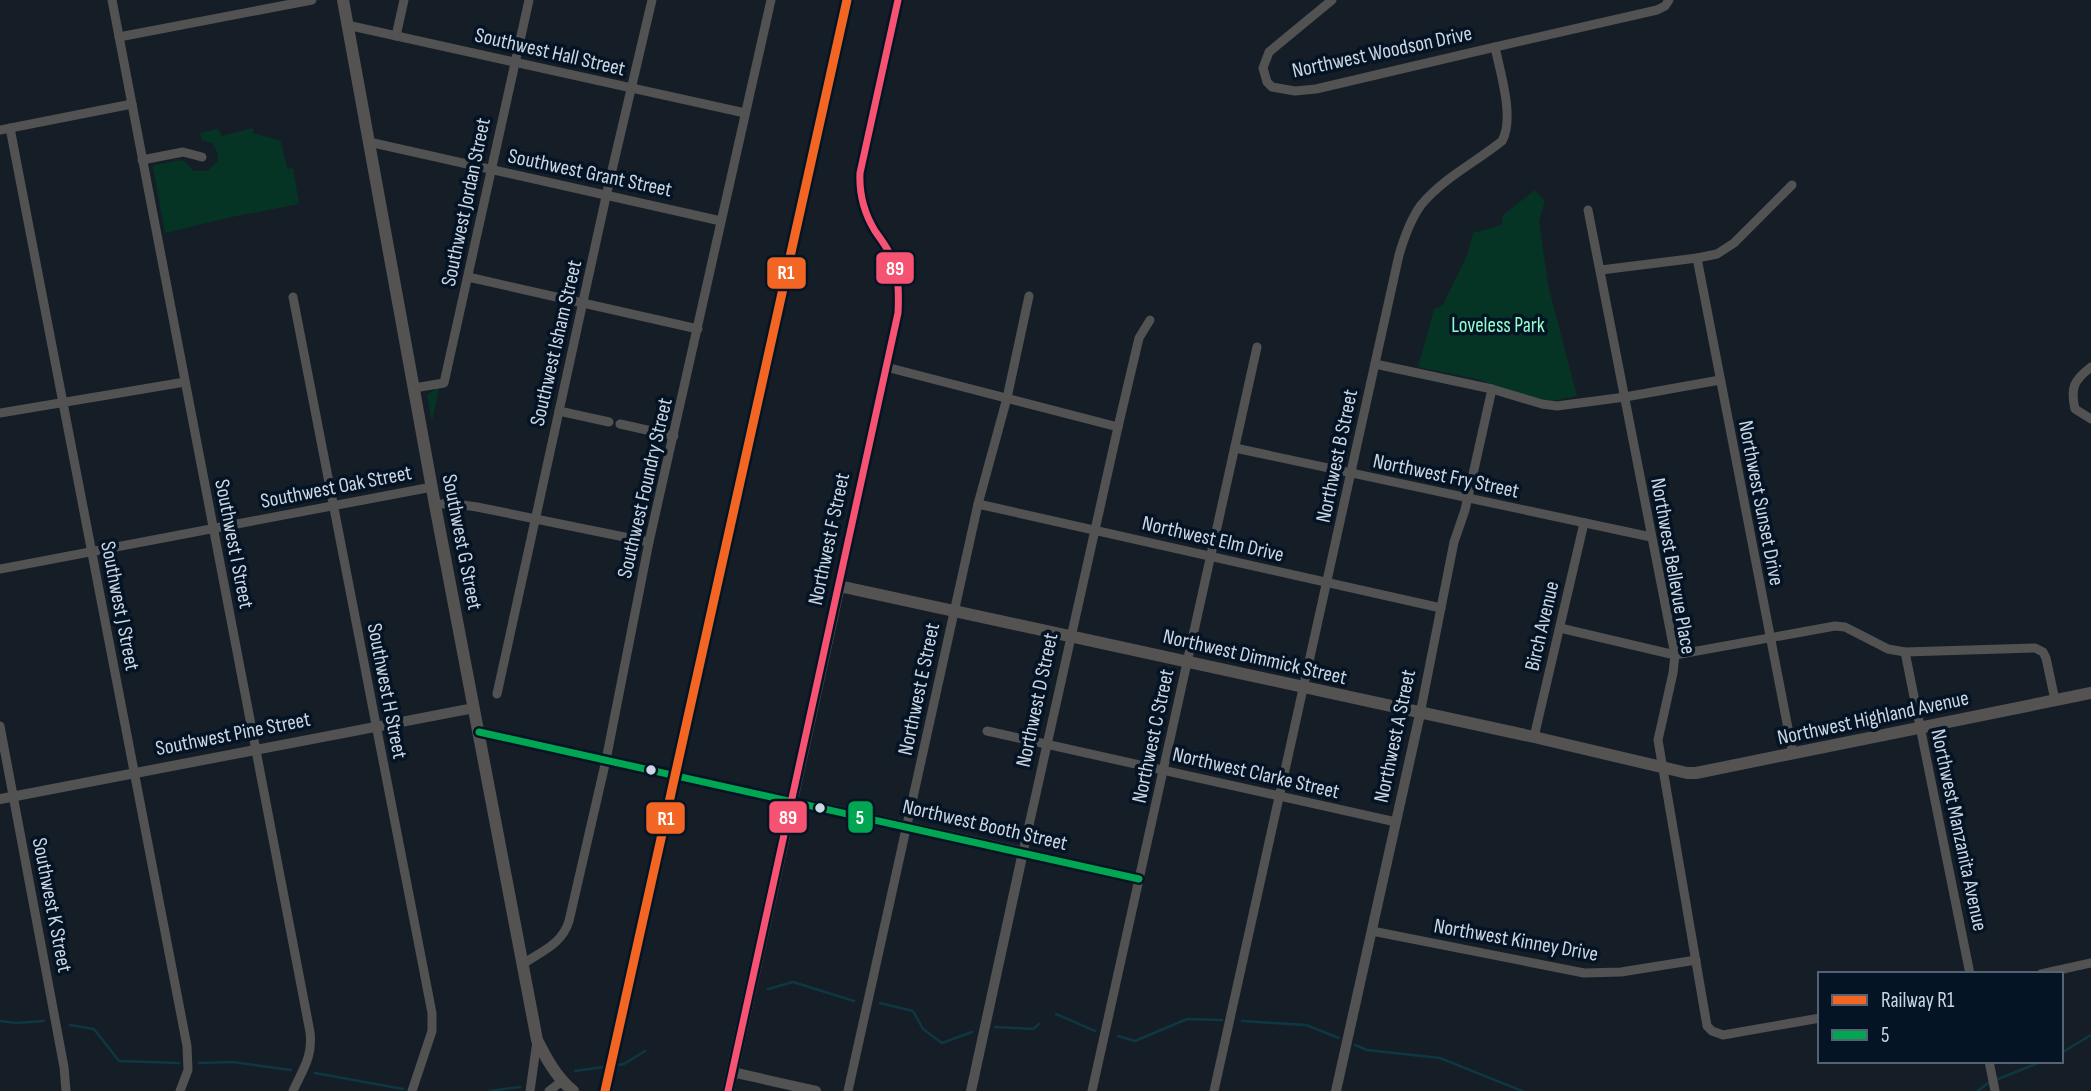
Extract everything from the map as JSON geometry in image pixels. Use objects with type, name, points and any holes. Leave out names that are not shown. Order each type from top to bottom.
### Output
[{"type":"main road","name":"Southwest G Street","points":[[343,0],[435,505],[537,1040]]},
{"type":"main road","name":"Northwest Dimmick Street","points":[[839,586],[1663,767]]},
{"type":"main road","name":"Northwest F Street","points":[[728,1091],[839,586]]},
{"type":"main road","name":"Northwest Highland Avenue","points":[[1663,767],[1687,774],[1696,773],[2091,693]]},
{"type":"main road","points":[[537,1040],[562,1081],[573,1091]]},
{"type":"street","name":"Southwest I Street","points":[[112,0],[312,1046],[293,1091]]},
{"type":"street","points":[[259,0],[261,10]]},
{"type":"street","points":[[119,37],[312,0]]},
{"type":"street","points":[[396,36],[404,0]]},
{"type":"street","name":"Southwest Jordan Street","points":[[414,388],[444,383],[529,0]]},
{"type":"street","name":"Southwest Isham Street","points":[[498,694],[606,196],[652,0]]},
{"type":"street","name":"Southwest Foundry Street","points":[[523,964],[557,942],[565,933],[606,760],[649,541],[771,0]]},
{"type":"street","name":"Northwest F Street","points":[[839,586],[898,313],[898,286],[889,252],[869,220],[859,187],[898,0]]},
{"type":"street","name":"Northwest Woodson Drive","points":[[1332,0],[1269,52],[1263,68],[1267,82],[1272,87],[1295,91],[1316,89],[1495,47]]},
{"type":"street","points":[[1495,47],[1657,10],[1669,0]]},
{"type":"street","name":"Southwest Hall Street","points":[[347,24],[745,113]]},
{"type":"street","name":"Northwest B Street","points":[[1214,1091],[1399,255],[1413,217],[1429,196],[1502,141],[1506,133],[1506,104],[1495,47]]},
{"type":"street","points":[[0,130],[132,104]]},
{"type":"street","name":"Southwest J Street","points":[[10,128],[187,1046],[188,1070],[180,1091]]},
{"type":"street","name":"Southwest Grant Street","points":[[369,142],[721,221]]},
{"type":"street","points":[[142,160],[183,152],[202,156]]},
{"type":"street","points":[[1601,270],[1717,254],[1726,249],[1792,185]]},
{"type":"street","name":"Northwest Bellevue Place","points":[[1588,210],[1675,655],[1658,740],[1707,1026],[1718,1034],[1731,1035],[1818,1018]]},
{"type":"street","name":"Northwest Sunset Drive","points":[[1697,258],[1793,754]]},
{"type":"street","points":[[468,277],[698,329]]},
{"type":"street","name":"Southwest H Street","points":[[293,296],[432,1013],[432,1031],[412,1091]]},
{"type":"street","name":"Northwest E Street","points":[[848,1091],[978,504],[1029,296]]},
{"type":"street","name":"Northwest D Street","points":[[971,1091],[1118,427],[1139,338],[1150,320]]},
{"type":"street","name":"Northwest C Street","points":[[1093,1091],[1257,346]]},
{"type":"street","points":[[1375,364],[1557,406],[1720,380]]},
{"type":"street","points":[[886,367],[1118,427]]},
{"type":"street","points":[[2091,368],[2077,380],[2072,397],[2075,409],[2091,419]]},
{"type":"street","points":[[0,413],[185,382]]},
{"type":"street","name":"Northwest A Street","points":[[1336,1091],[1420,714],[1454,542],[1467,499],[1492,389]]},
{"type":"street","points":[[559,411],[609,422]]},
{"type":"street","points":[[620,424],[674,436]]},
{"type":"street","name":"Northwest Fry Street","points":[[1235,448],[1651,537]]},
{"type":"street","name":"Southwest Oak Street","points":[[0,569],[432,487]]},
{"type":"street","points":[[435,505],[449,503],[649,541]]},
{"type":"street","name":"Northwest Elm Drive","points":[[978,504],[1441,608]]},
{"type":"street","name":"Birch Avenue","points":[[1534,737],[1584,523]]},
{"type":"street","points":[[1560,628],[1675,655],[1840,626],[1879,645],[1905,652],[2040,649],[2046,658],[2055,700]]},
{"type":"street","name":"Northwest Manzanita Avenue","points":[[1905,652],[1970,972]]},
{"type":"street","name":"Southwest Pine Street","points":[[0,799],[474,708]]},
{"type":"street","name":"Southwest K Street","points":[[0,726],[65,1066],[66,1091]]},
{"type":"street","name":"Northwest Clarke Street","points":[[987,731],[1395,822]]},
{"type":"street","name":"Northwest Booth Street","points":[[479,732],[1139,879]]},
{"type":"street","name":"Northwest Kinney Drive","points":[[1372,931],[1584,973],[1621,972],[1696,960]]},
{"type":"street","points":[[2050,972],[2091,963]]},
{"type":"street","name":"Southwest G Street","points":[[530,1091],[537,1040]]},
{"type":"street","points":[[1989,1063],[1995,1091]]},
{"type":"street","points":[[732,1072],[816,1091]]},
{"type":"street","points":[[549,1091],[562,1081]]},
{"type":"green space","points":[[253,128],[253,133],[281,141],[287,169],[293,168],[299,204],[165,233],[153,167],[182,160],[193,171],[207,171],[218,161],[217,152],[212,143],[202,140],[200,133],[218,129],[222,136]]},
{"type":"green space","name":"Loveless Park","points":[[1535,190],[1545,201],[1539,221],[1548,285],[1577,396],[1551,401],[1531,398],[1477,379],[1418,367],[1434,309],[1443,305],[1468,253],[1473,233],[1502,225],[1502,216]]},
{"type":"green space","points":[[439,387],[432,422],[427,395]]},
{"type":"waterway","points":[[768,989],[793,982],[854,1001]]},
{"type":"waterway","points":[[880,1003],[913,1011],[923,1029],[942,1043],[972,1032]]},
{"type":"waterway","points":[[1056,1014],[1095,1031]]},
{"type":"waterway","points":[[1118,1036],[1135,1041],[1187,1019],[1222,1020]]},
{"type":"waterway","points":[[0,1021],[44,1021]]},
{"type":"waterway","points":[[1242,1021],[1306,1025],[1339,1038]]},
{"type":"waterway","points":[[995,1027],[1033,1029],[1039,1024]]},
{"type":"waterway","points":[[70,1025],[94,1029],[119,1061],[179,1063]]},
{"type":"waterway","points":[[2063,1052],[2091,1035]]},
{"type":"waterway","points":[[1355,1045],[1367,1050],[1440,1058],[1522,1091]]},
{"type":"waterway","points":[[575,1071],[624,1064],[645,1051]]},
{"type":"waterway","points":[[199,1063],[233,1062],[291,1070]]},
{"type":"waterway","points":[[1978,1091],[1988,1083],[2038,1063]]},
{"type":"waterway","points":[[315,1073],[403,1089]]},
{"type":"waterway","points":[[490,1091],[520,1087]]},
{"type":"rail line","name":"R1","points":[[605,1091],[847,0]]},
{"type":"transit line","name":"89","points":[[728,1091],[898,313],[897,276],[893,261],[868,217],[861,196],[860,181],[898,0]]},
{"type":"transit line","name":"5","points":[[479,732],[1139,879]]}]
